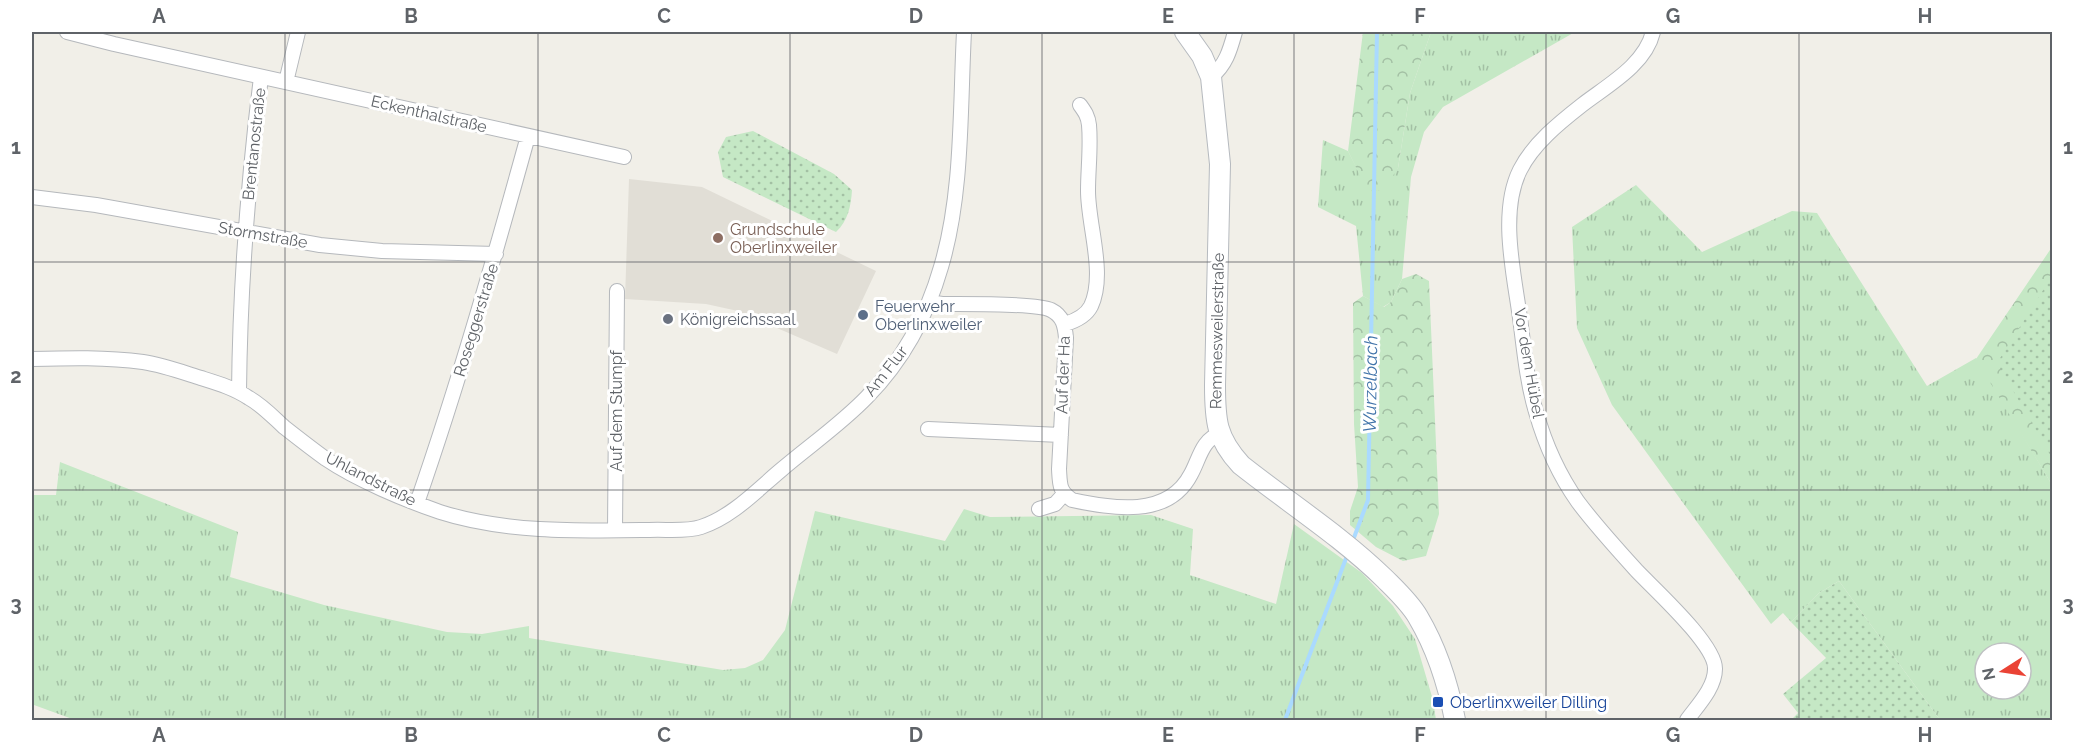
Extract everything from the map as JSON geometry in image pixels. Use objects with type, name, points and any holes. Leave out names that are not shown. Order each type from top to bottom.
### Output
[{"type":"main road","name":"Remmesweilerstraße","points":[[1185,32],[1202,56],[1211,77],[1220,164],[1215,385],[1215,413],[1220,434],[1227,450],[1241,465],[1361,556],[1393,587],[1417,616],[1439,660],[1450,694],[1455,720]]},
{"type":"street","name":"Eckenthalstraße","points":[[67,32],[624,157]]},
{"type":"street","points":[[286,82],[298,32]]},
{"type":"street","name":"Am Flur","points":[[697,529],[712,523],[741,504],[865,399],[905,350],[929,302],[951,227],[955,197],[964,32]]},
{"type":"street","points":[[1211,77],[1226,60],[1235,32]]},
{"type":"street","name":"Vor dem Hübel","points":[[1653,32],[1643,54],[1631,67],[1578,108],[1533,150],[1520,171],[1513,194],[1510,242],[1525,359],[1535,411],[1548,447],[1563,478],[1579,503],[1637,571],[1692,628],[1711,654],[1715,669],[1711,686],[1687,720]]},
{"type":"street","name":"Brentanostraße","points":[[239,392],[244,232],[261,76]]},
{"type":"street","points":[[1065,324],[1085,314],[1091,306],[1095,289],[1095,252],[1088,192],[1089,126],[1087,113],[1080,105]]},
{"type":"street","name":"Roseggerstraße","points":[[417,503],[454,394],[528,136]]},
{"type":"street","name":"Stormstraße","points":[[32,197],[96,205],[320,245],[381,251],[496,254]]},
{"type":"street","name":"Auf dem Stumpf","points":[[615,530],[617,291]]},
{"type":"street","name":"Auf der Ha","points":[[929,302],[1049,309],[1065,324],[1059,470],[1060,485],[1064,494]]},
{"type":"street","name":"Uhlandstraße","points":[[32,359],[92,358],[144,362],[183,372],[239,392],[252,399],[329,461],[381,488],[440,512],[517,526],[615,530],[697,529]]},
{"type":"street","points":[[928,429],[1061,435]]},
{"type":"street","points":[[1039,509],[1055,504],[1064,494],[1072,501],[1085,503],[1139,508],[1156,505],[1174,495],[1190,477],[1208,440],[1220,434]]},
{"type":"shaded area","name":"Grundschule Oberlinxweiler","points":[[629,179],[702,187],[876,271],[837,354],[738,311],[706,304],[625,299]]},
{"type":"green space","points":[[1363,32],[1431,32],[1410,93],[1398,168],[1383,191],[1367,190],[1348,151]]},
{"type":"green space","points":[[1431,32],[1575,32],[1443,107],[1424,132],[1411,177],[1402,279],[1391,302],[1383,307],[1363,296],[1356,226],[1318,207],[1323,140],[1348,151],[1368,190],[1398,168],[1410,93]]},
{"type":"green space","points":[[753,131],[834,174],[852,190],[848,213],[836,232],[723,177],[718,152],[726,137]]},
{"type":"green space","points":[[1636,185],[1702,252],[1792,211],[1817,213],[1927,386],[1976,358],[2052,485],[2052,720],[1940,720],[1839,581],[1819,593],[1791,622],[1783,613],[1771,624],[1612,405],[1577,328],[1572,227]]},
{"type":"green space","points":[[2052,247],[2052,485],[1976,359]]},
{"type":"green space","points":[[1416,274],[1429,281],[1439,514],[1426,556],[1403,561],[1376,547],[1350,525],[1350,511],[1358,487],[1354,424],[1353,303],[1363,296],[1384,307],[1391,302],[1402,279]]},
{"type":"green space","points":[[2052,276],[2052,458],[1997,363]]},
{"type":"green space","points":[[60,462],[238,532],[230,577],[324,605],[447,632],[482,634],[529,626],[529,638],[723,670],[745,668],[763,660],[785,630],[815,511],[945,541],[964,509],[990,517],[1151,515],[1193,529],[1190,575],[1276,604],[1294,524],[1362,573],[1393,606],[1415,639],[1433,700],[1436,720],[75,720],[34,705],[32,707],[32,495],[56,495]]},
{"type":"green space","points":[[1839,581],[1940,720],[1791,720],[1798,713],[1783,694],[1826,658],[1791,622],[1819,593]]},
{"type":"waterway","name":"Wurzelbach","points":[[1352,543],[1368,500],[1377,32]]},
{"type":"waterway","name":"Wurzelbach","points":[[1285,720],[1348,553]]},
{"type":"place","name":"Grundschule Oberlinxweiler","points":[[718,238]]},
{"type":"place","name":"Feuerwehr Oberlinxweiler","points":[[863,315]]},
{"type":"place","name":"Königreichssaal","points":[[668,319]]},
{"type":"place","name":"Oberlinxweiler Dilling","points":[[1438,702]]}]
